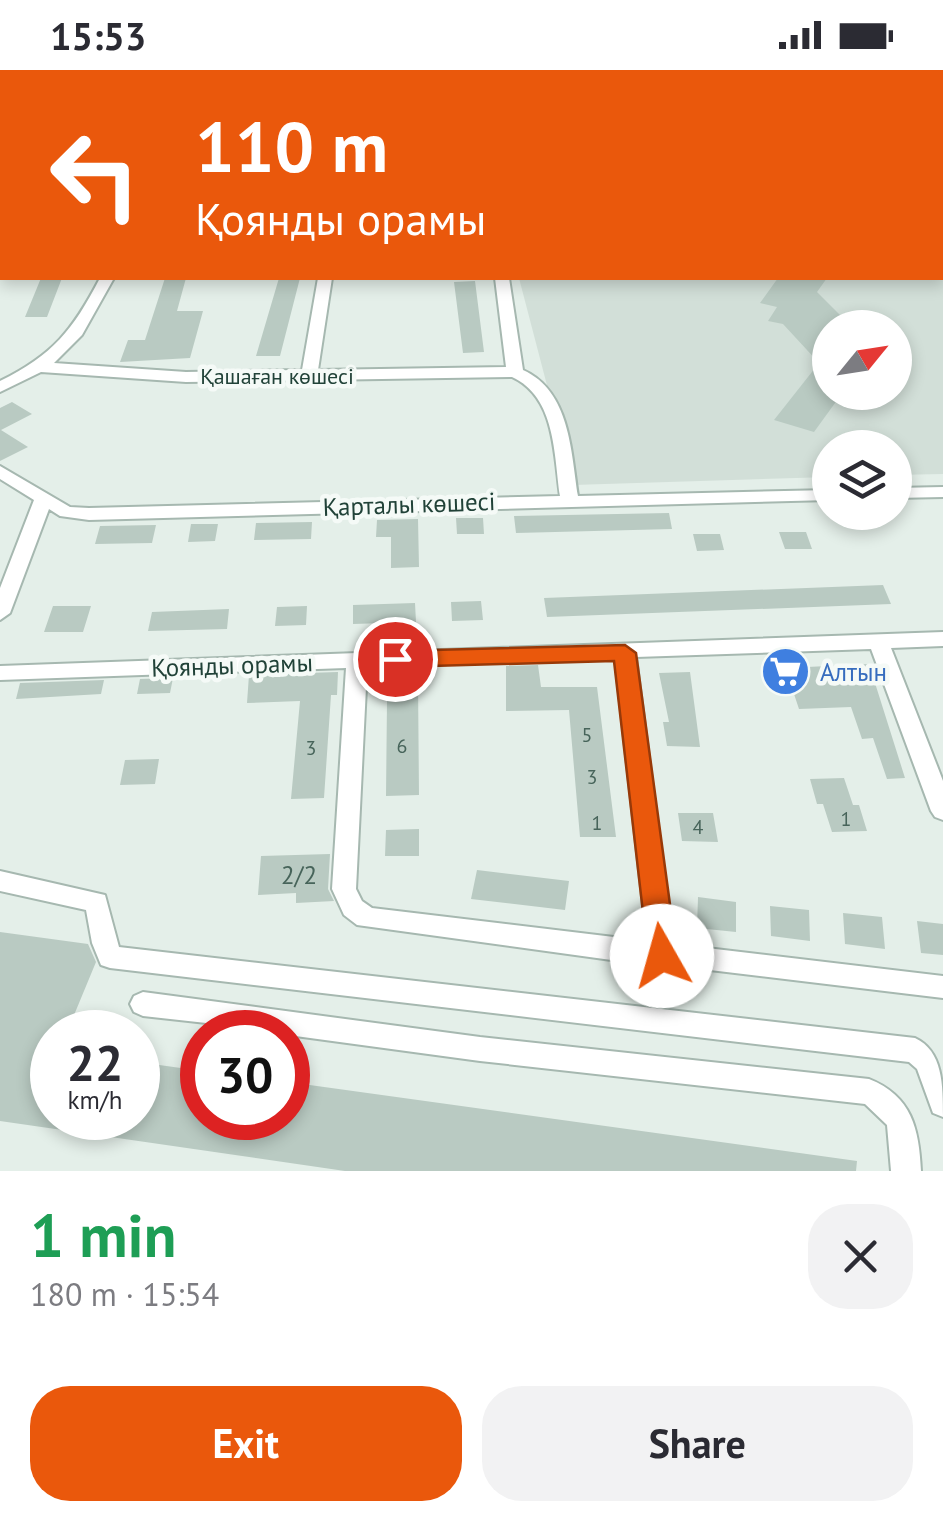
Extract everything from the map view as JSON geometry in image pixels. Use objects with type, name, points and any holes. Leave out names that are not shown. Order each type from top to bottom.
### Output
[{"type":"street","points":[[0,387],[40,367],[79,333],[106,280]]},
{"type":"street","points":[[309,376],[325,280]]},
{"type":"street","points":[[502,280],[515,372],[539,383],[549,398],[570,500]]},
{"type":"street","name":"Қашаған көшесі","points":[[40,367],[186,376],[515,372]]},
{"type":"street","name":"Қарталы көшесі","points":[[0,472],[66,512],[89,514],[812,494]]},
{"type":"street","points":[[912,493],[943,492]]},
{"type":"street","points":[[0,613],[44,498]]},
{"type":"street","name":"Қоянды орамы","points":[[0,673],[943,639]]},
{"type":"street","points":[[879,643],[943,811]]},
{"type":"street","points":[[625,653],[662,956]]},
{"type":"street","points":[[357,660],[344,889],[353,908],[377,922],[943,987]]},
{"type":"street","points":[[0,881],[96,902],[104,919],[102,939],[110,957],[914,1050],[928,1061],[943,1104]]},
{"type":"street","points":[[143,1004],[480,1049],[870,1092],[890,1102],[905,1121],[906,1171]]},
{"type":"shaded area","points":[[520,280],[943,280],[943,474],[912,475],[912,430],[812,430],[812,478],[573,485]]},
{"type":"building","points":[[40,280],[61,280],[47,317],[25,317]]},
{"type":"building","points":[[164,280],[185,280],[177,311],[203,311],[190,358],[120,362],[128,340],[145,340]]},
{"type":"building","points":[[278,280],[299,280],[280,356],[256,356]]},
{"type":"building","points":[[777,280],[826,280],[817,292],[835,310],[812,310],[812,355],[783,324],[768,321],[777,307],[760,303]]},
{"type":"building","points":[[475,281],[484,352],[463,353],[454,282]]},
{"type":"building","points":[[812,372],[812,410],[830,410],[815,430],[774,420]]},
{"type":"building","points":[[12,402],[32,414],[1,430],[28,447],[0,461],[0,408]]},
{"type":"building","points":[[669,513],[672,529],[516,533],[514,516]]},
{"type":"building","points":[[456,518],[483,518],[484,534],[457,534]]},
{"type":"building","points":[[418,519],[419,567],[391,568],[391,537],[376,537],[377,520]]},
{"type":"building","points":[[312,522],[311,539],[254,540],[256,523]]},
{"type":"building","points":[[191,524],[218,524],[215,541],[188,542]]},
{"type":"building","points":[[156,525],[152,543],[95,544],[100,526]]},
{"type":"building","points":[[779,532],[806,532],[812,549],[785,549]]},
{"type":"building","points":[[693,534],[720,534],[724,550],[697,551]]},
{"type":"building","points":[[883,585],[891,604],[547,617],[544,598]]},
{"type":"building","points":[[481,601],[483,620],[452,621],[451,602]]},
{"type":"building","points":[[415,603],[416,622],[353,624],[353,605]]},
{"type":"building","points":[[53,606],[91,606],[83,632],[44,632]]},
{"type":"building","points":[[307,606],[306,625],[275,626],[277,607]]},
{"type":"building","points":[[229,609],[227,629],[148,631],[152,612]]},
{"type":"building","points":[[805,663],[807,667],[869,664],[905,778],[887,779],[873,738],[862,739],[851,707],[799,709],[791,685],[780,685],[774,664]]},
{"type":"building","points":[[538,665],[541,687],[597,687],[616,837],[580,837],[569,710],[506,711],[506,666]]},
{"type":"building","points":[[423,669],[423,681],[418,681],[419,795],[386,796],[387,701],[392,701],[393,670]]},
{"type":"building","points":[[338,672],[337,695],[331,695],[324,798],[291,799],[300,701],[247,703],[249,675]]},
{"type":"building","points":[[690,672],[700,747],[667,746],[663,722],[669,722],[659,673]]},
{"type":"building","points":[[173,678],[170,693],[137,694],[140,679]]},
{"type":"building","points":[[104,680],[101,694],[16,699],[20,683]]},
{"type":"building","points":[[159,759],[155,784],[120,785],[125,760]]},
{"type":"building","points":[[844,778],[853,805],[859,805],[867,831],[832,832],[823,804],[817,804],[810,779]]},
{"type":"building","points":[[678,813],[713,813],[718,842],[682,841]]},
{"type":"building","points":[[419,829],[419,856],[385,856],[386,830]]},
{"type":"building","points":[[330,854],[328,889],[334,901],[296,903],[296,893],[258,895],[261,856]]},
{"type":"building","points":[[477,870],[569,881],[565,910],[471,899]]},
{"type":"building","points":[[698,897],[736,902],[736,932],[697,928]]},
{"type":"building","points":[[770,906],[809,910],[810,941],[771,936]]},
{"type":"building","points":[[843,913],[882,917],[885,949],[845,944]]},
{"type":"building","points":[[917,921],[943,924],[943,955],[921,953]]},
{"type":"building","points":[[0,932],[88,944],[96,962],[76,1010],[30,1010],[30,1125],[0,1121]]},
{"type":"building","points":[[160,1065],[180,1068],[180,1140],[310,1140],[310,1085],[857,1161],[856,1171],[345,1171],[131,1140],[160,1140]]},
{"type":"place","name":"Алтын","points":[[785,672]]},
{"type":"route","points":[[395,659],[625,653],[662,956]]}]
